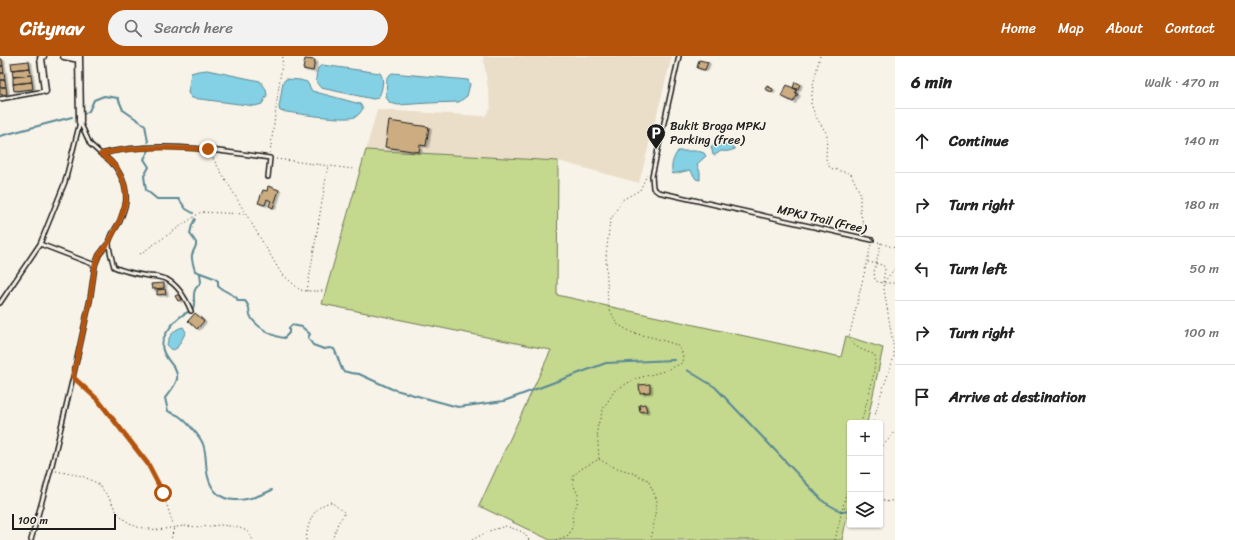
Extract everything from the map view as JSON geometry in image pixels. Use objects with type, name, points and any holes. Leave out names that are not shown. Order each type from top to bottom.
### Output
[{"type":"street","points":[[43,56],[41,58],[45,91]]},
{"type":"street","points":[[64,56],[79,58],[80,122]]},
{"type":"lane","name":"MPKJ Trail (Free)","points":[[679,56],[652,176],[653,188],[658,192],[870,239]]},
{"type":"lane","points":[[0,99],[45,91]]},
{"type":"lane","points":[[31,540],[51,469],[73,377],[90,300],[95,265],[99,255],[109,242],[120,220],[126,201],[125,186],[117,168],[90,144],[80,122]]},
{"type":"lane","points":[[0,303],[40,244],[65,182],[80,122]]},
{"type":"lane","points":[[101,154],[116,150],[141,147],[208,149],[270,158],[268,177]]},
{"type":"lane","points":[[109,242],[110,256],[114,267],[124,272],[166,279],[185,299],[191,311]]},
{"type":"lane","points":[[40,244],[95,265]]},
{"type":"path","points":[[283,56],[270,158],[353,169]]},
{"type":"path","points":[[820,56],[813,85],[812,104],[816,117],[827,134],[826,159],[830,168],[851,174],[860,194],[860,211],[863,223],[870,239],[895,248]]},
{"type":"path","points":[[208,149],[281,273],[300,290],[323,291]]},
{"type":"path","points":[[307,291],[328,165]]},
{"type":"path","points":[[599,459],[597,428],[603,409],[615,390],[635,379],[668,370],[682,363],[683,354],[677,345],[633,333],[617,324],[608,306],[606,256],[610,221],[622,200],[640,190],[648,171]]},
{"type":"path","points":[[140,254],[201,212],[246,214]]},
{"type":"path","name":"MPKJ Trail (Free)","points":[[862,420],[873,380],[875,355],[855,346],[849,336],[867,262],[870,239]]},
{"type":"path","points":[[881,243],[874,272],[875,280],[883,283],[895,283]]},
{"type":"path","points":[[867,262],[883,265],[885,270],[883,283],[894,350],[894,357],[874,420]]},
{"type":"path","points":[[883,283],[895,268]]},
{"type":"path","points":[[73,377],[98,400],[148,464],[163,493],[174,527],[171,540]]},
{"type":"path","points":[[883,446],[895,432]]},
{"type":"path","points":[[556,540],[569,535],[573,525],[572,513],[577,505],[578,495],[573,484],[573,476],[581,469],[599,459]]},
{"type":"path","points":[[599,459],[611,466],[648,480],[657,500],[652,536],[648,540]]},
{"type":"path","points":[[51,469],[82,476],[98,483],[108,496],[117,512],[137,527],[157,530],[174,527],[221,525],[237,527],[247,531],[252,540]]},
{"type":"path","points":[[835,540],[847,492]]},
{"type":"path","points":[[883,500],[886,502],[895,500]]},
{"type":"path","points":[[306,540],[310,521],[313,515],[317,510],[331,502],[345,513],[338,523],[332,540]]},
{"type":"path","points":[[472,540],[489,531],[506,526],[523,532],[528,540]]},
{"type":"shaded area","points":[[483,56],[672,56],[639,183],[558,161],[366,150],[377,110],[485,116],[491,108]]},
{"type":"green space","points":[[366,150],[558,161],[557,295],[841,357],[846,336],[883,348],[868,420],[847,420],[847,517],[842,540],[550,540],[479,506],[551,350],[322,304]]},
{"type":"water","points":[[322,65],[380,73],[383,82],[378,98],[373,99],[321,88],[316,81],[316,76],[318,68]]},
{"type":"water","points":[[207,70],[260,81],[266,89],[267,95],[262,104],[255,106],[192,98],[188,93],[191,73]]},
{"type":"water","points":[[392,73],[468,80],[470,84],[467,96],[459,102],[398,105],[390,103],[386,97],[387,77]]},
{"type":"water","points":[[286,79],[307,82],[312,91],[360,104],[363,108],[358,115],[349,118],[280,111],[279,108],[283,82]]},
{"type":"water","points":[[719,144],[730,145],[735,149],[721,151],[713,155],[711,146]]},
{"type":"water","points":[[678,151],[698,151],[704,153],[706,156],[697,164],[700,172],[700,180],[696,179],[690,170],[673,174],[672,162]]},
{"type":"water","points":[[183,327],[186,332],[177,348],[173,350],[169,348],[167,344],[169,338],[177,329]]},
{"type":"building","points":[[0,59],[2,59],[3,66],[0,66]]},
{"type":"building","points":[[305,59],[315,60],[313,71],[303,69]]},
{"type":"building","points":[[699,60],[708,62],[705,70],[697,68]]},
{"type":"building","points":[[29,61],[30,68],[12,70],[11,63]]},
{"type":"building","points":[[0,66],[3,66],[4,73],[0,73]]},
{"type":"building","points":[[30,68],[31,75],[13,77],[12,70]]},
{"type":"building","points":[[0,73],[4,73],[5,80],[0,80]]},
{"type":"building","points":[[31,75],[32,82],[13,84],[13,77]]},
{"type":"building","points":[[0,80],[5,80],[6,87],[0,87]]},
{"type":"building","points":[[32,82],[33,89],[14,91],[13,84]]},
{"type":"building","points":[[795,82],[800,84],[798,89],[793,88]]},
{"type":"building","points":[[787,85],[797,90],[795,93],[798,94],[793,102],[781,96]]},
{"type":"building","points":[[767,86],[773,89],[772,92],[765,89]]},
{"type":"building","points":[[0,87],[6,87],[7,94],[0,95]]},
{"type":"building","points":[[389,121],[429,127],[426,146],[420,145],[419,152],[385,147]]},
{"type":"building","points":[[268,186],[279,190],[273,208],[269,206],[271,201],[267,199],[265,205],[258,203],[263,190],[267,191]]},
{"type":"building","points":[[164,283],[164,288],[152,289],[151,284]]},
{"type":"building","points":[[165,289],[166,294],[157,295],[157,290]]},
{"type":"building","points":[[179,294],[182,299],[178,301],[175,296]]},
{"type":"building","points":[[195,313],[204,321],[197,329],[188,321]]},
{"type":"building","points":[[650,384],[650,392],[640,393],[639,385]]},
{"type":"building","points":[[645,404],[647,411],[640,412],[639,405]]},
{"type":"waterway","points":[[84,114],[89,111],[94,100],[104,96],[118,98],[123,110],[145,125],[148,142]]},
{"type":"waterway","points":[[0,136],[72,117]]},
{"type":"waterway","points":[[149,150],[144,159],[149,167],[144,176],[146,190],[157,199],[179,199],[186,209],[193,213]]},
{"type":"waterway","points":[[195,219],[190,234],[196,243],[192,257],[195,271],[214,278],[218,281],[218,286],[220,288],[236,297],[238,301],[245,301],[249,307],[252,319],[260,327],[275,336],[284,338],[289,333],[289,328],[292,325],[302,327],[310,334],[308,338],[313,345],[324,349],[334,349],[343,371],[359,374],[392,389],[458,407],[504,401],[606,363],[674,360]]},
{"type":"waterway","points":[[193,308],[194,292],[201,282],[200,274]]},
{"type":"waterway","points":[[188,312],[175,321],[164,338],[162,346],[167,358],[177,373],[175,384],[165,398],[168,411],[182,418],[199,437],[205,452],[208,477],[212,487],[219,494],[226,499],[235,500],[254,497],[272,490]]},
{"type":"waterway","points":[[687,370],[715,387],[824,502],[842,512],[847,511]]},
{"type":"place","name":"Bukit Broga MPKJ Parking (free)","points":[[656,150]]},
{"type":"route","points":[[163,493],[148,464],[98,400],[73,377],[90,300],[95,265],[99,255],[109,242],[120,220],[126,201],[125,186],[117,168],[101,154],[116,150],[141,147],[208,149]]}]
